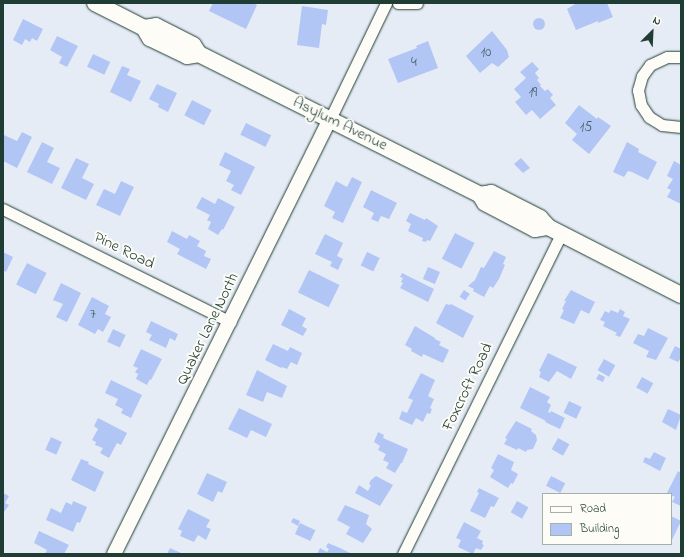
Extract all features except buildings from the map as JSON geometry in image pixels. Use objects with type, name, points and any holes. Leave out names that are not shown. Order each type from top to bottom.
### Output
[{"type":"main road","name":"Asylum Avenue","points":[[95,3],[144,28],[156,26],[193,45],[199,54],[480,195],[491,193],[540,218],[554,231],[681,295]]},
{"type":"street","points":[[330,120],[386,3]]},
{"type":"street","points":[[398,3],[417,3]]},
{"type":"street","points":[[681,57],[667,57],[650,65],[642,76],[638,90],[641,105],[649,117],[662,125],[681,127]]},
{"type":"street","name":"Quaker Lane North","points":[[114,554],[231,322],[330,120]]},
{"type":"street","name":"Pine Road","points":[[3,208],[231,322]]},
{"type":"street","name":"Foxcroft Road","points":[[403,554],[554,231]]}]
